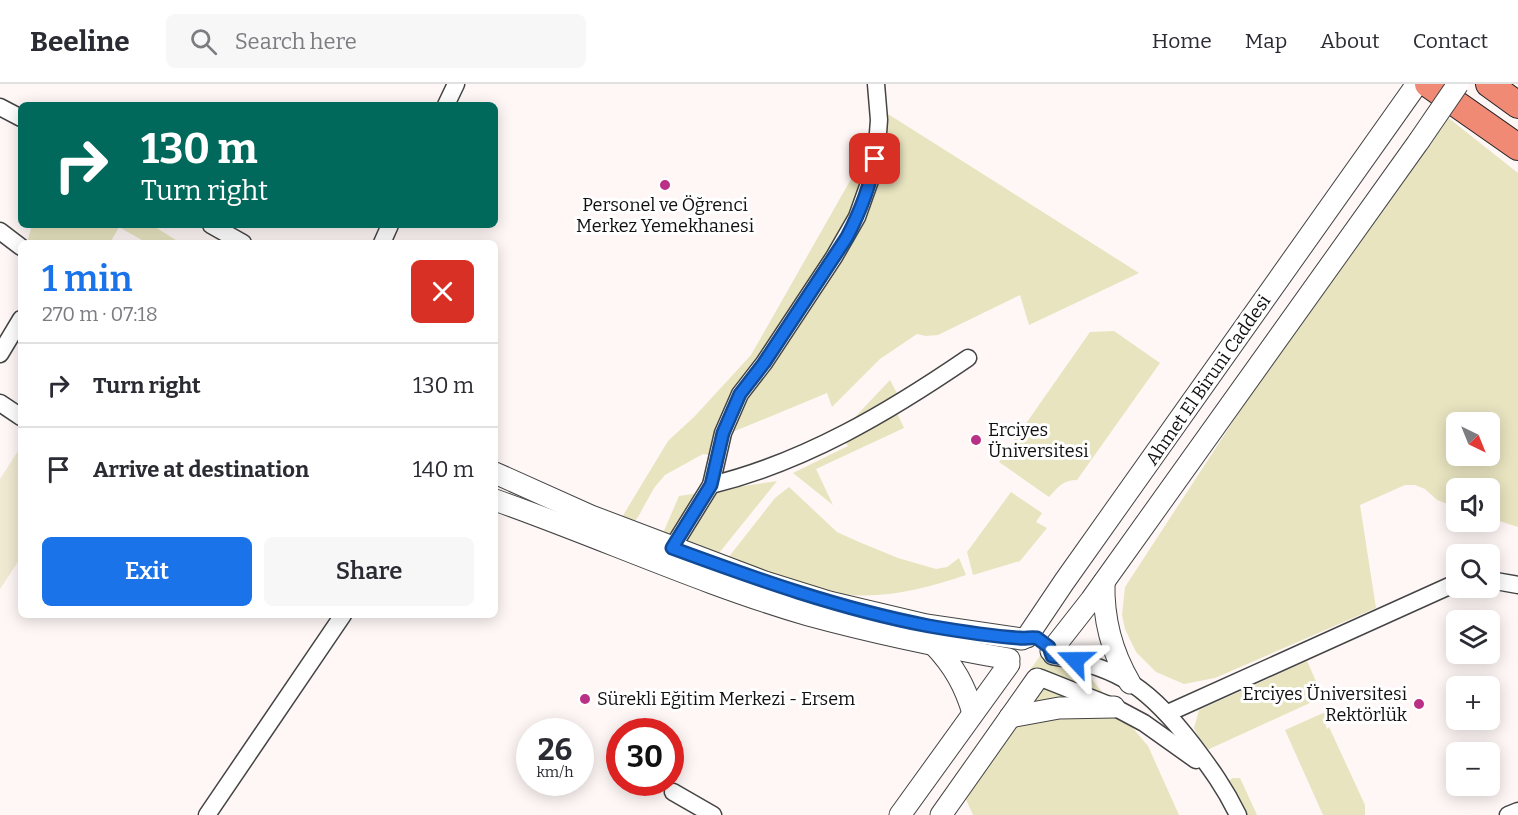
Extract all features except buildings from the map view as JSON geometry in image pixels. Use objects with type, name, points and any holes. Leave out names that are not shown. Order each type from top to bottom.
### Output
[{"type":"main road","points":[[1428,84],[1518,147]]},
{"type":"main road","points":[[1489,84],[1518,105]]},
{"type":"street","points":[[448,102],[456,84]]},
{"type":"street","points":[[672,548],[711,485],[723,433],[740,394],[764,363],[847,237],[857,217],[873,172],[877,146],[879,120],[876,84]]},
{"type":"street","name":"Ahmet El Biruni Caddesi","points":[[1024,638],[1391,124],[1417,84]]},
{"type":"street","name":"Ahmet El Biruni Caddesi","points":[[1052,654],[1458,84]]},
{"type":"street","points":[[0,107],[18,116]]},
{"type":"street","points":[[216,228],[238,240]]},
{"type":"street","points":[[0,231],[18,245]]},
{"type":"street","points":[[0,354],[18,324]]},
{"type":"street","points":[[711,485],[765,470],[814,448],[898,403],[968,358]]},
{"type":"street","points":[[0,403],[18,415]]},
{"type":"street","points":[[498,474],[581,512],[672,548],[765,582],[829,602],[926,625],[1041,640],[1052,654],[1096,666],[1130,683],[1155,700],[1168,713],[1222,784],[1239,815]]},
{"type":"street","points":[[498,501],[748,595],[808,615],[1009,661],[1017,676],[1027,680],[1039,679],[1114,707],[1172,741],[1222,784]]},
{"type":"street","points":[[1104,582],[1104,601],[1110,638],[1130,683]]},
{"type":"street","points":[[1500,582],[1518,585]]},
{"type":"street","points":[[1168,713],[1446,588]]},
{"type":"street","points":[[207,815],[336,618]]},
{"type":"street","points":[[900,815],[1009,661],[1014,645],[1024,638]]},
{"type":"street","points":[[934,645],[960,677],[973,713]]},
{"type":"street","points":[[941,815],[1010,717],[1039,679],[1049,671],[1052,654]]},
{"type":"street","points":[[1010,717],[1059,708],[1114,707]]},
{"type":"street","points":[[680,796],[713,815]]},
{"type":"street","points":[[1508,815],[1518,811]]},
{"type":"shaded area","points":[[888,114],[1139,273],[1029,325],[1020,295],[938,335],[917,334],[880,359],[832,407],[827,393],[711,441],[716,456],[703,454],[665,475],[654,488],[628,530],[616,527],[668,441],[695,416],[751,355]]},
{"type":"shaded area","points":[[1446,116],[1518,173],[1518,527],[1500,521],[1500,478],[1446,478],[1446,503],[1437,500],[1425,489],[1415,485],[1405,485],[1360,505],[1376,608],[1215,678],[1184,684],[1156,672],[1136,652],[1125,629],[1122,615],[1125,587],[1326,279]]},
{"type":"shaded area","points":[[31,228],[118,228],[112,240],[28,240]]},
{"type":"shaded area","points":[[121,228],[157,228],[176,240],[142,240]]},
{"type":"shaded area","points":[[1114,331],[1160,363],[1077,480],[1064,483],[1049,497],[999,462],[1090,332]]},
{"type":"shaded area","points":[[890,380],[900,399],[892,402],[904,428],[816,469],[833,505],[793,473],[848,446],[840,433]]},
{"type":"shaded area","points":[[18,451],[18,562],[0,589],[0,479]]},
{"type":"shaded area","points":[[777,481],[715,558],[660,540],[679,496]]},
{"type":"shaded area","points":[[789,487],[837,532],[898,558],[936,569],[947,567],[959,558],[966,575],[908,591],[864,596],[848,595],[724,563],[775,498]]},
{"type":"shaded area","points":[[1011,492],[1042,513],[1036,522],[1047,528],[1020,561],[973,575],[967,552]]},
{"type":"shaded area","points":[[1045,649],[1069,657],[1088,675],[1148,746],[1179,815],[973,815],[955,775]]},
{"type":"shaded area","points":[[1307,661],[1323,697],[1205,751],[1194,728],[1199,710]]},
{"type":"shaded area","points":[[1330,710],[1333,716],[1324,720],[1327,729],[1329,727],[1365,805],[1365,815],[1323,815],[1285,730]]},
{"type":"shaded area","points":[[1233,778],[1240,778],[1257,815],[1231,815],[1226,782]]},
{"type":"place","name":"Personel ve Öğrenci Merkez Yemekhanesi","points":[[665,185]]},
{"type":"place","name":"Erciyes Üniversitesi","points":[[976,440]]},
{"type":"place","name":"Sürekli Eğitim Merkezi - Ersem","points":[[585,699]]},
{"type":"place","name":"Erciyes Üniversitesi Rektörlük","points":[[1419,704]]},
{"type":"route","points":[[875,159],[866,194],[847,237],[764,363],[740,394],[723,433],[711,485],[672,548],[765,582],[829,602],[893,618],[959,631],[1022,639],[1037,638],[1046,643],[1052,656],[1075,660]]}]
